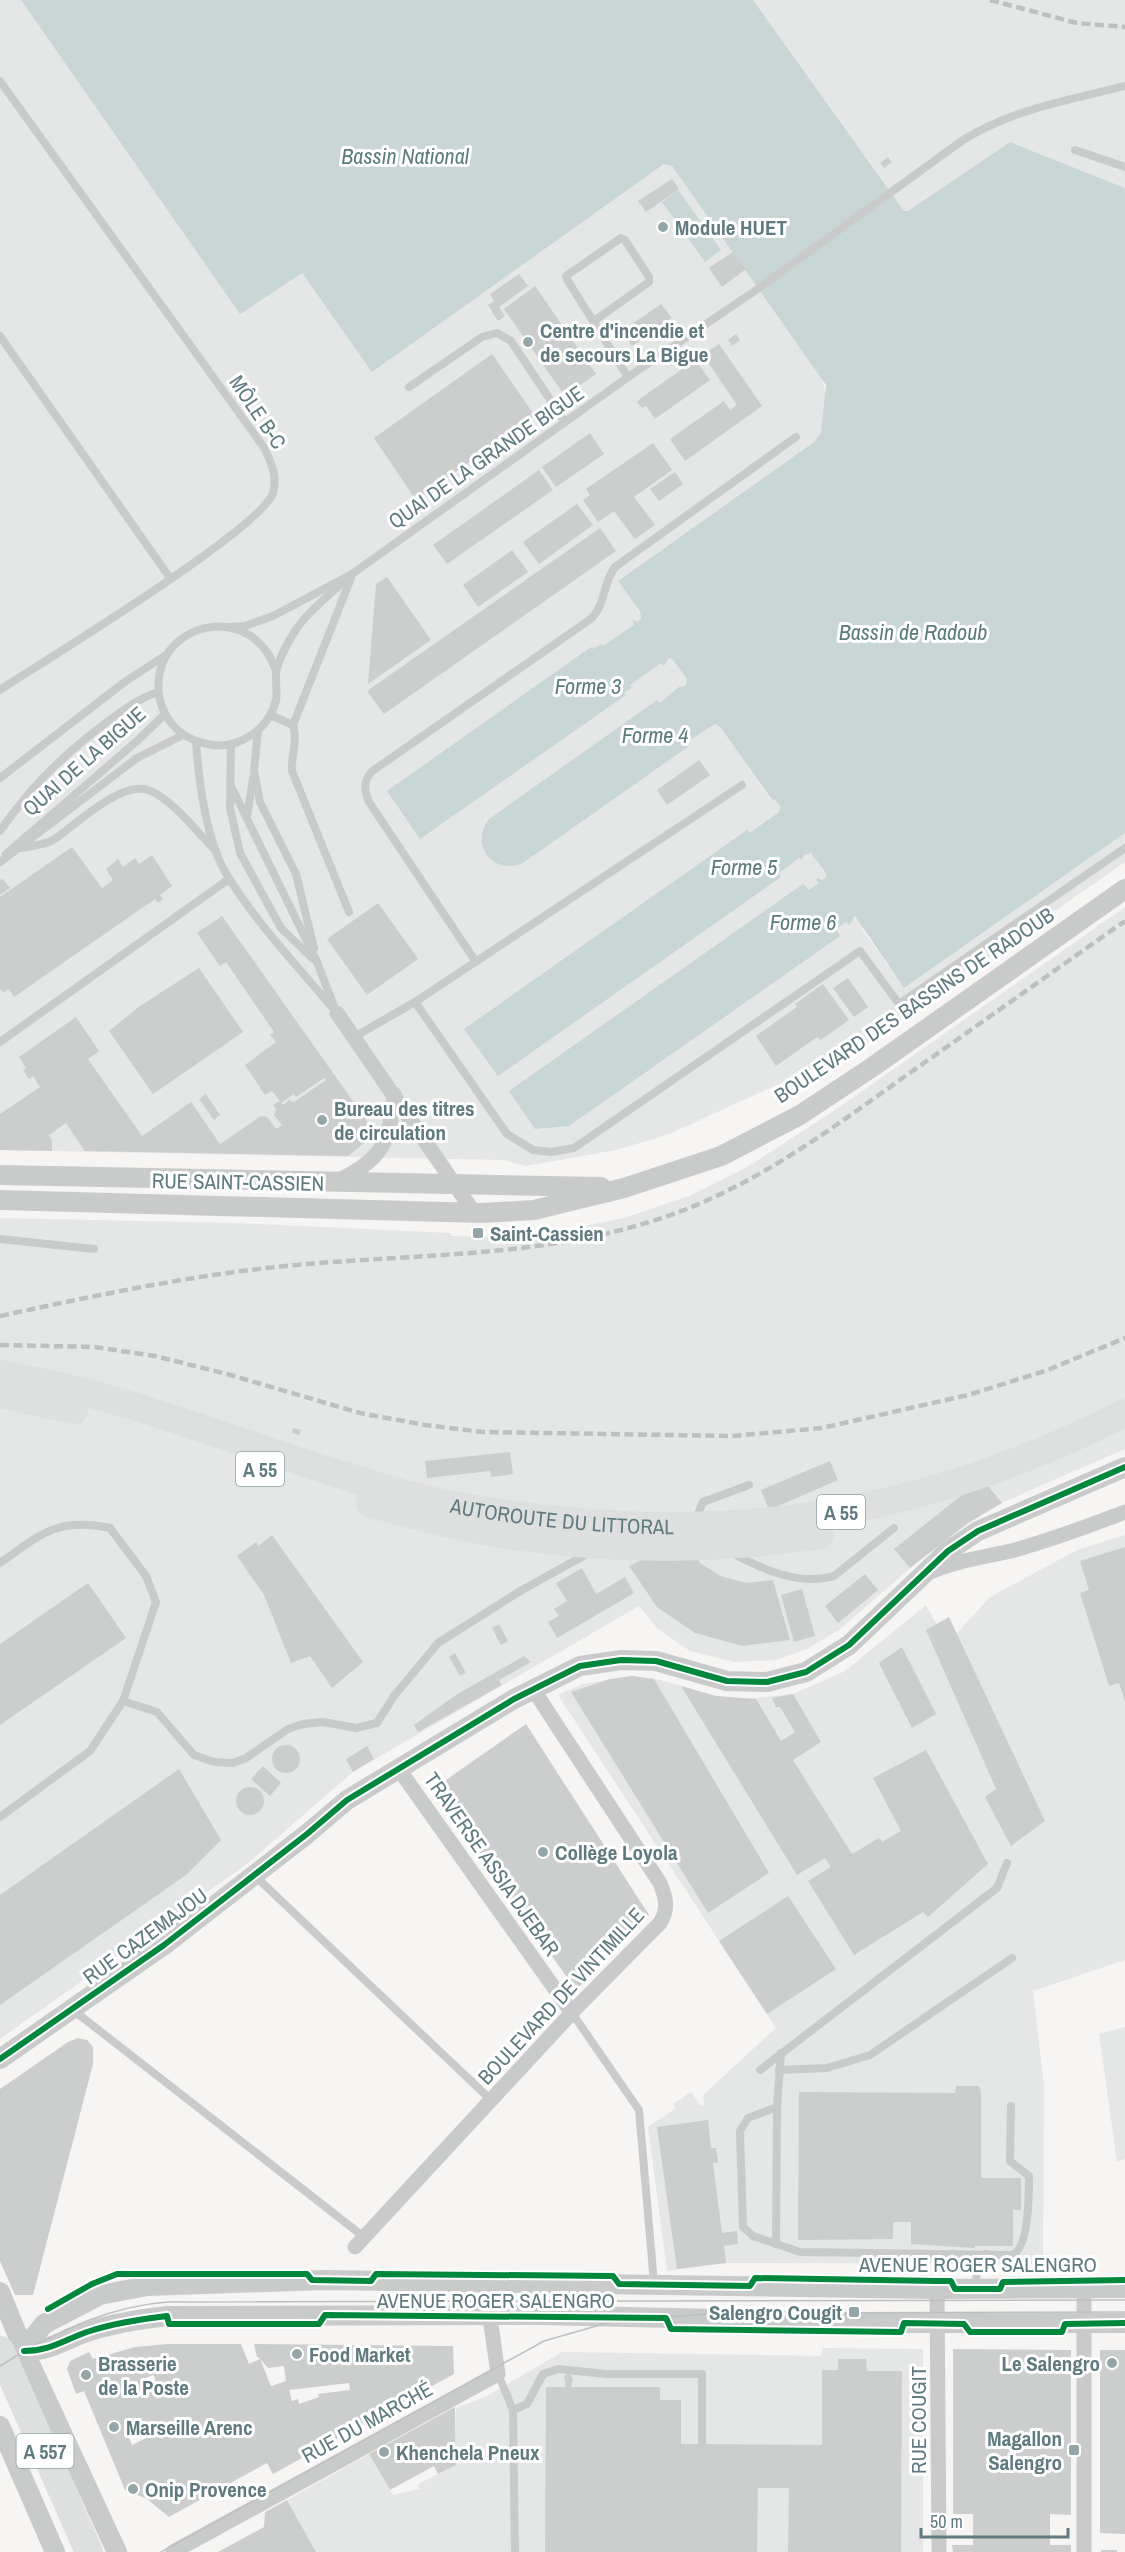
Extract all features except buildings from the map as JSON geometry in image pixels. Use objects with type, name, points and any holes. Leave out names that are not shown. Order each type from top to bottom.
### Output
[{"type":"highway","name":"AUTOROUTE DU LITTORAL","points":[[0,1374],[34,1379],[117,1402],[411,1495],[498,1514],[644,1528],[714,1527],[796,1519],[909,1497],[1021,1460],[1125,1413]]},
{"type":"highway","name":"AUTOROUTE DU LITTORAL","points":[[0,1394],[45,1402],[121,1423],[412,1516],[531,1538],[577,1544],[642,1548],[762,1543],[898,1520],[971,1499],[1079,1457],[1125,1433]]},
{"type":"highway","name":"A 557","points":[[12,2351],[89,2552]]},
{"type":"street","name":"BOULEVARD DES BASSINS DE RADOUB","points":[[475,1214],[534,1210],[624,1188],[721,1156],[800,1115],[1125,889]]},
{"type":"street","points":[[337,1014],[456,1183],[475,1214]]},
{"type":"street","points":[[336,1182],[356,1173],[384,1144],[391,1127],[394,1094]]},
{"type":"street","name":"RUE SAINT-CASSIEN","points":[[0,1174],[456,1183]]},
{"type":"street","name":"BOULEVARD DES BASSINS DE RADOUB","points":[[456,1183],[624,1188]]},
{"type":"street","name":"RUE SAINT-CASSIEN","points":[[0,1200],[475,1214]]},
{"type":"street","name":"RUE CAZEMAJOU","points":[[0,2060],[164,1945],[307,1834],[347,1800],[533,1689],[580,1666],[621,1660],[656,1661],[727,1681],[767,1682],[806,1672],[849,1646],[948,1551],[978,1531],[1125,1467]]},
{"type":"street","points":[[925,1575],[951,1563],[1015,1550],[1125,1512]]},
{"type":"street","name":"BOULEVARD DE VINTIMILLE","points":[[359,2242],[666,1914],[667,1900],[660,1882],[533,1689]]},
{"type":"street","name":"TRAVERSE ASSIA DJEBAR","points":[[398,1768],[572,2013]]},
{"type":"street","name":"AVENUE ROGER SALENGRO","points":[[0,2378],[12,2351],[44,2324],[87,2301],[118,2290],[147,2286],[324,2280],[937,2289],[1125,2288]]},
{"type":"street","points":[[485,2282],[498,2374]]},
{"type":"street","name":"RUE COUGIT","points":[[937,2289],[939,2552]]},
{"type":"street","points":[[1084,2290],[1084,2552]]},
{"type":"street","points":[[0,2292],[12,2351],[117,2552]]},
{"type":"street","name":"AVENUE ROGER SALENGRO","points":[[12,2351],[45,2351],[88,2332],[128,2321],[167,2316],[490,2315],[938,2323],[1125,2323]]},
{"type":"street","name":"RUE DU MARCHÉ","points":[[173,2552],[498,2374]]},
{"type":"street","points":[[0,2426],[55,2552]]},
{"type":"lane","name":"MÔLE B-C","points":[[0,81],[265,449],[275,478],[273,494],[260,512],[205,555],[0,690]]},
{"type":"lane","name":"QUAI DE LA GRANDE BIGUE","points":[[231,627],[245,626],[273,616],[352,574],[628,377],[759,288],[963,140],[989,124],[1032,109],[1125,86]]},
{"type":"lane","points":[[1075,150],[1125,166]]},
{"type":"lane","points":[[594,321],[649,282],[649,277],[621,238],[566,276],[628,377]]},
{"type":"lane","points":[[409,387],[482,337],[497,333],[512,341],[566,422]]},
{"type":"lane","points":[[0,336],[170,578]]},
{"type":"lane","points":[[476,962],[369,802],[364,786],[366,779],[371,772],[592,618],[603,604],[608,579],[615,567],[796,437]]},
{"type":"lane","points":[[349,912],[292,771],[296,740],[292,725],[352,574]]},
{"type":"lane","name":"QUAI DE LA GRANDE BIGUE","points":[[276,671],[296,629],[352,574]]},
{"type":"lane","points":[[213,626],[231,627],[247,633],[260,643],[276,671],[277,694],[270,715],[258,730],[231,745],[213,746],[196,742],[183,735],[165,714],[158,692],[161,666],[167,654],[179,640],[195,630],[213,626]]},
{"type":"lane","points":[[0,778],[126,681],[167,654]]},
{"type":"lane","points":[[0,831],[26,794],[66,754],[138,700],[158,692]]},
{"type":"lane","name":"QUAI DE LA BIGUE","points":[[0,861],[165,714]]},
{"type":"lane","points":[[270,715],[292,725]]},
{"type":"lane","points":[[246,818],[258,730]]},
{"type":"lane","name":"QUAI DE LA BIGUE","points":[[0,861],[22,848],[137,758],[158,745],[183,735]]},
{"type":"lane","points":[[196,742],[199,776],[218,853],[229,879],[337,1014]]},
{"type":"lane","points":[[231,745],[230,808],[240,853],[281,928],[295,944],[317,962]]},
{"type":"lane","points":[[254,771],[260,802],[296,874],[317,962]]},
{"type":"lane","points":[[230,784],[317,962],[337,1014]]},
{"type":"lane","points":[[354,1038],[415,1002],[742,785]]},
{"type":"lane","points":[[22,848],[50,842],[114,796],[134,788],[148,789],[169,803],[218,853]]},
{"type":"lane","points":[[415,1002],[507,1134],[532,1150],[551,1152],[574,1148],[860,951],[899,1004],[1125,848]]},
{"type":"lane","points":[[0,1042],[229,879]]},
{"type":"lane","points":[[0,1239],[94,1249]]},
{"type":"lane","points":[[694,1522],[704,1502],[749,1485]]},
{"type":"lane","points":[[0,1563],[42,1534],[56,1528],[83,1522],[110,1528],[146,1576],[156,1602],[123,1701],[90,1751],[0,1817]]},
{"type":"lane","points":[[123,1701],[157,1712],[194,1755],[214,1762],[232,1763],[246,1758],[288,1729],[303,1724],[323,1722],[356,1728],[377,1723],[394,1696],[438,1643],[522,1590],[594,1550],[660,1523],[694,1522],[732,1553],[748,1561],[809,1581],[834,1576],[894,1528]]},
{"type":"lane","points":[[760,2070],[997,1888],[1007,1863]]},
{"type":"lane","points":[[254,1875],[491,2100]]},
{"type":"lane","points":[[779,2070],[827,2068],[870,2055],[1012,1958]]},
{"type":"lane","points":[[71,2009],[359,2242]]},
{"type":"lane","points":[[572,2013],[639,2110],[655,2284]]},
{"type":"lane","points":[[776,2244],[777,2107],[781,2053]]},
{"type":"lane","points":[[777,2107],[748,2118],[740,2131],[743,2227],[753,2236],[800,2252],[986,2254],[1017,2253],[1029,2209],[1029,2176],[1010,2162],[1011,2106]]},
{"type":"lane","points":[[976,2289],[977,2263],[986,2254]]},
{"type":"lane","points":[[513,2410],[527,2404],[543,2374],[558,2369],[606,2374],[702,2374],[702,2443]]},
{"type":"lane","points":[[498,2374],[513,2410],[514,2552]]},
{"type":"shaded area","points":[[0,0],[21,0],[240,313],[302,273],[372,371],[664,164],[672,166],[822,378],[826,395],[821,432],[814,442],[618,581],[640,613],[641,619],[635,625],[664,661],[669,658],[673,660],[687,679],[685,686],[672,695],[709,727],[715,724],[720,727],[771,800],[774,798],[780,806],[779,812],[766,822],[800,858],[808,853],[813,854],[826,873],[826,878],[820,882],[850,920],[857,917],[864,927],[862,929],[904,988],[1125,833],[1125,862],[860,1047],[667,1135],[616,1150],[526,1166],[503,1160],[0,1150]]},
{"type":"shaded area","points":[[753,0],[1125,0],[1125,188],[1010,142],[908,211],[904,211]]},
{"type":"shaded area","points":[[1125,907],[1125,1449],[999,1504],[969,1523],[914,1565],[839,1630],[807,1649],[776,1660],[735,1662],[690,1651],[658,1629],[639,1606],[353,1772],[247,1864],[0,2039],[0,1218],[236,1223],[451,1233],[451,1236],[516,1237],[624,1218],[689,1196],[749,1166],[841,1106]]},
{"type":"shaded area","points":[[1125,1535],[1125,1960],[1033,1991],[1044,2085],[1043,2264],[726,2263],[667,2271],[648,2127],[676,2108],[673,2104],[691,2092],[701,2106],[704,2105],[703,2095],[776,2028],[558,1695],[583,1684],[632,1676],[661,1680],[716,1696],[746,1699],[793,1694],[845,1671],[926,1605],[947,1644],[990,1597],[1077,1550]]},
{"type":"shaded area","points":[[1125,2027],[1125,2159],[1117,2162],[1099,2034]]},
{"type":"shaded area","points":[[823,2348],[923,2349],[923,2552],[316,2552],[287,2500],[369,2454],[393,2495],[419,2489],[418,2484],[456,2465],[456,2408],[487,2396],[562,2352],[821,2356]]},
{"type":"water","points":[[21,0],[753,0],[904,211],[908,211],[1010,142],[1125,188],[1125,833],[904,988],[855,916],[849,925],[846,922],[836,929],[840,936],[569,1126],[535,1129],[509,1091],[803,884],[809,890],[819,883],[816,880],[818,878],[822,880],[826,878],[826,873],[811,853],[804,855],[802,860],[799,858],[779,873],[781,877],[498,1076],[464,1029],[747,830],[750,833],[779,812],[780,806],[774,799],[772,800],[720,727],[715,724],[687,742],[689,746],[523,863],[512,866],[502,865],[487,856],[482,839],[483,829],[489,819],[657,700],[660,703],[679,687],[685,686],[687,679],[669,658],[664,666],[661,663],[630,685],[632,687],[624,693],[626,695],[420,839],[387,791],[591,647],[593,649],[601,644],[603,646],[634,625],[633,620],[637,622],[641,619],[640,612],[618,581],[814,442],[821,432],[826,385],[672,166],[664,164],[372,372],[302,273],[240,314]]},
{"type":"water","points":[[678,190],[721,250],[705,262],[662,202]]},
{"type":"tram line","points":[[0,2366],[80,2323],[123,2309],[168,2302],[1125,2300]]},
{"type":"tram line","points":[[161,2552],[544,2341],[614,2321],[722,2313],[1125,2312]]},
{"type":"railway","points":[[990,0],[1077,23],[1125,27]]},
{"type":"railway","points":[[0,1316],[147,1286],[259,1269],[493,1251],[541,1245],[637,1226],[684,1210],[742,1183],[798,1151],[1125,921]]},
{"type":"railway","points":[[0,1345],[95,1347],[155,1356],[227,1374],[360,1413],[425,1425],[483,1432],[732,1436],[822,1428],[968,1395],[1045,1371],[1125,1338]]},
{"type":"cycle path","points":[[0,2059],[164,1945],[307,1834],[347,1800],[514,1699],[580,1666],[621,1660],[656,1661],[727,1681],[767,1682],[806,1672],[849,1645],[948,1551],[978,1531],[1125,1467]]},
{"type":"cycle path","points":[[48,2309],[92,2284],[117,2274],[307,2274],[312,2280],[371,2281],[376,2274],[613,2276],[619,2284],[750,2286],[755,2278],[951,2281],[955,2289],[1000,2289],[1003,2282],[1125,2280]]},
{"type":"cycle path","points":[[24,2351],[50,2347],[81,2334],[109,2326],[167,2316],[169,2324],[319,2324],[325,2315],[666,2318],[671,2329],[901,2332],[904,2323],[964,2324],[970,2332],[1062,2332],[1065,2324],[1125,2323]]},
{"type":"place","name":"Module HUET","points":[[663,227]]},
{"type":"place","name":"Centre d'incendie et de secours La Bigue","points":[[528,342]]},
{"type":"place","name":"Bureau des titres de circulation","points":[[322,1120]]},
{"type":"place","name":"Saint-Cassien","points":[[478,1233]]},
{"type":"place","name":"Collège Loyola","points":[[543,1852]]},
{"type":"place","name":"Salengro Cougit","points":[[854,2312]]},
{"type":"place","name":"Food Market","points":[[297,2354]]},
{"type":"place","name":"Le Salengro","points":[[1112,2363]]},
{"type":"place","name":"Brasserie de la Poste","points":[[86,2375]]},
{"type":"place","name":"Marseille Arenc","points":[[114,2427]]},
{"type":"place","name":"Magallon Salengro","points":[[1074,2450]]},
{"type":"place","name":"Khenchela Pneux","points":[[384,2452]]},
{"type":"place","name":"Onip Provence","points":[[133,2489]]},
{"type":"water label","name":"Bassin National","points":[[405,156]]},
{"type":"water label","name":"Bassin de Radoub","points":[[913,632]]},
{"type":"water label","name":"Forme 3","points":[[588,686]]},
{"type":"water label","name":"Forme 4","points":[[655,735]]},
{"type":"water label","name":"Forme 5","points":[[744,867]]},
{"type":"water label","name":"Forme 6","points":[[803,922]]}]
